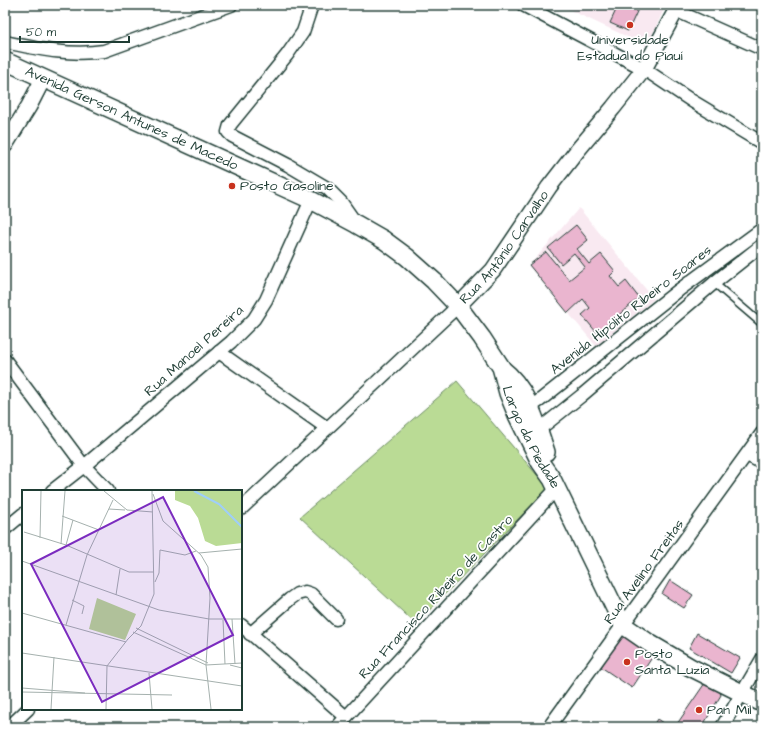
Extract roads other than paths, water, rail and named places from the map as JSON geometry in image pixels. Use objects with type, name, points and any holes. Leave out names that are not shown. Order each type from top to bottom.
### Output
[{"type":"main road","name":"Avenida Gerson Antunes de Macedo","points":[[5,61],[311,200],[356,224],[384,240],[407,257],[434,281],[458,306]]},
{"type":"main road","name":"Largo da Piedade","points":[[458,306],[482,338],[500,367],[517,384],[524,411],[532,432],[549,461],[555,484],[623,626]]},
{"type":"main road","points":[[623,626],[668,654],[742,694],[762,703]]},
{"type":"street","points":[[5,42],[76,54],[104,51],[231,5]]},
{"type":"street","points":[[312,5],[303,32],[287,55],[230,125],[228,132],[232,136],[328,188],[341,202],[356,224]]},
{"type":"street","points":[[523,5],[644,69],[692,101],[762,143]]},
{"type":"street","points":[[678,8],[762,49]]},
{"type":"street","name":"Rua Antônio Carvalho","points":[[242,508],[458,306],[493,270],[549,187],[644,69],[678,8]]},
{"type":"street","points":[[5,145],[30,106],[43,79]]},
{"type":"street","name":"Rua Manoel Pereira","points":[[53,490],[84,466],[219,352],[254,319],[266,300],[311,200]]},
{"type":"street","name":"Avenida Hipólito Ribeiro Soares","points":[[524,411],[679,290],[762,229]]},
{"type":"street","points":[[532,432],[581,396],[714,283],[762,245]]},
{"type":"street","points":[[679,290],[689,304]]},
{"type":"street","points":[[219,352],[327,428]]},
{"type":"street","points":[[5,360],[84,466],[107,490]]},
{"type":"street","name":"Rua Avelino Freitas","points":[[549,727],[762,434]]},
{"type":"street","points":[[747,455],[762,463]]},
{"type":"street","name":"Rua Francisco Ribeiro de Castro","points":[[337,727],[555,484]]},
{"type":"street","points":[[5,529],[22,515]]},
{"type":"street","points":[[250,634],[290,599],[297,594],[305,592],[311,594],[336,619]]},
{"type":"street","points":[[242,626],[346,718]]},
{"type":"street","points":[[722,727],[762,659]]},
{"type":"street","points":[[9,727],[27,710]]},
{"type":"lane","points":[[714,283],[762,324]]},
{"type":"place","name":"Universidade Estadual do Piauí","points":[[630,25]]},
{"type":"place","name":"Posto Gasoline","points":[[232,186]]},
{"type":"place","name":"Posto Santa Luzia","points":[[627,662]]},
{"type":"place","name":"Pan Mil","points":[[699,710]]}]
